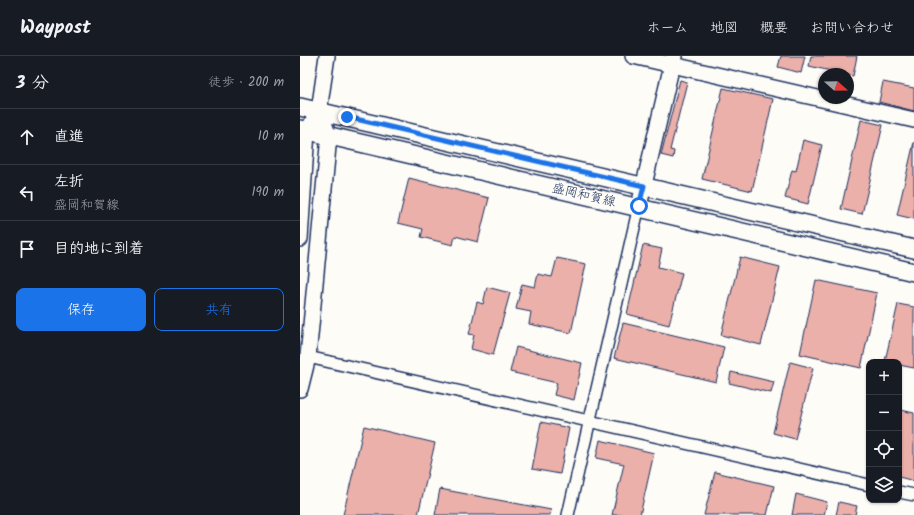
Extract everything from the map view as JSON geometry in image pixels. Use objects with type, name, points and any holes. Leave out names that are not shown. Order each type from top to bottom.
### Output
[{"type":"main road","name":"盛岡和賀線","points":[[300,107],[914,249]]},
{"type":"main road","name":"盛岡和賀線","points":[[304,130],[639,206],[914,272]]},
{"type":"street","points":[[300,390],[308,357],[329,136],[319,112],[327,56]]},
{"type":"street","points":[[633,56],[673,60],[914,120]]},
{"type":"street","points":[[568,515],[673,60]]},
{"type":"street","points":[[300,239],[304,130],[319,112]]},
{"type":"street","points":[[308,357],[866,484]]},
{"type":"street","points":[[902,493],[914,495]]},
{"type":"building","points":[[781,56],[805,56],[801,73],[778,67]]},
{"type":"building","points":[[811,56],[857,56],[854,71],[854,68],[818,68],[809,66]]},
{"type":"building","points":[[680,80],[687,82],[670,150],[674,151],[673,158],[661,155]]},
{"type":"building","points":[[883,82],[914,88],[914,111],[879,102]]},
{"type":"building","points":[[723,88],[773,99],[752,191],[702,179]]},
{"type":"building","points":[[861,120],[883,125],[862,214],[841,209]]},
{"type":"building","points":[[803,140],[822,145],[808,204],[785,198],[792,170],[796,171]]},
{"type":"building","points":[[914,142],[914,219],[897,215]]},
{"type":"building","points":[[409,178],[489,198],[478,242],[455,236],[453,245],[421,237],[423,229],[398,223]]},
{"type":"building","points":[[643,245],[662,249],[658,267],[682,273],[669,325],[627,314]]},
{"type":"building","points":[[740,257],[780,267],[761,345],[721,335]]},
{"type":"building","points":[[557,258],[586,264],[571,333],[529,324],[531,312],[516,309],[522,284],[535,287],[538,274],[552,277]]},
{"type":"building","points":[[816,280],[877,293],[861,368],[800,354]]},
{"type":"building","points":[[487,287],[510,293],[493,355],[471,349],[474,335],[469,334],[477,302],[483,304]]},
{"type":"building","points":[[898,304],[914,307],[914,368],[902,366],[902,359],[885,359]]},
{"type":"building","points":[[623,323],[724,347],[716,382],[614,358]]},
{"type":"building","points":[[516,347],[582,363],[574,400],[554,395],[557,383],[510,372]]},
{"type":"building","points":[[790,362],[813,368],[795,439],[773,433]]},
{"type":"building","points":[[731,372],[774,382],[771,393],[729,383]]},
{"type":"building","points":[[902,410],[914,413],[914,481],[902,478]]},
{"type":"building","points":[[541,422],[569,428],[560,474],[532,469]]},
{"type":"building","points":[[364,426],[435,443],[418,515],[343,515]]},
{"type":"building","points":[[600,440],[654,453],[640,515],[612,515],[624,464],[596,458]]},
{"type":"building","points":[[715,472],[774,486],[767,515],[704,515]]},
{"type":"building","points":[[440,489],[551,510],[550,515],[435,515]]},
{"type":"building","points":[[796,494],[827,502],[824,515],[792,515]]},
{"type":"building","points":[[839,502],[857,506],[855,515],[836,515]]},
{"type":"route","points":[[347,117],[644,186],[639,206]]}]
